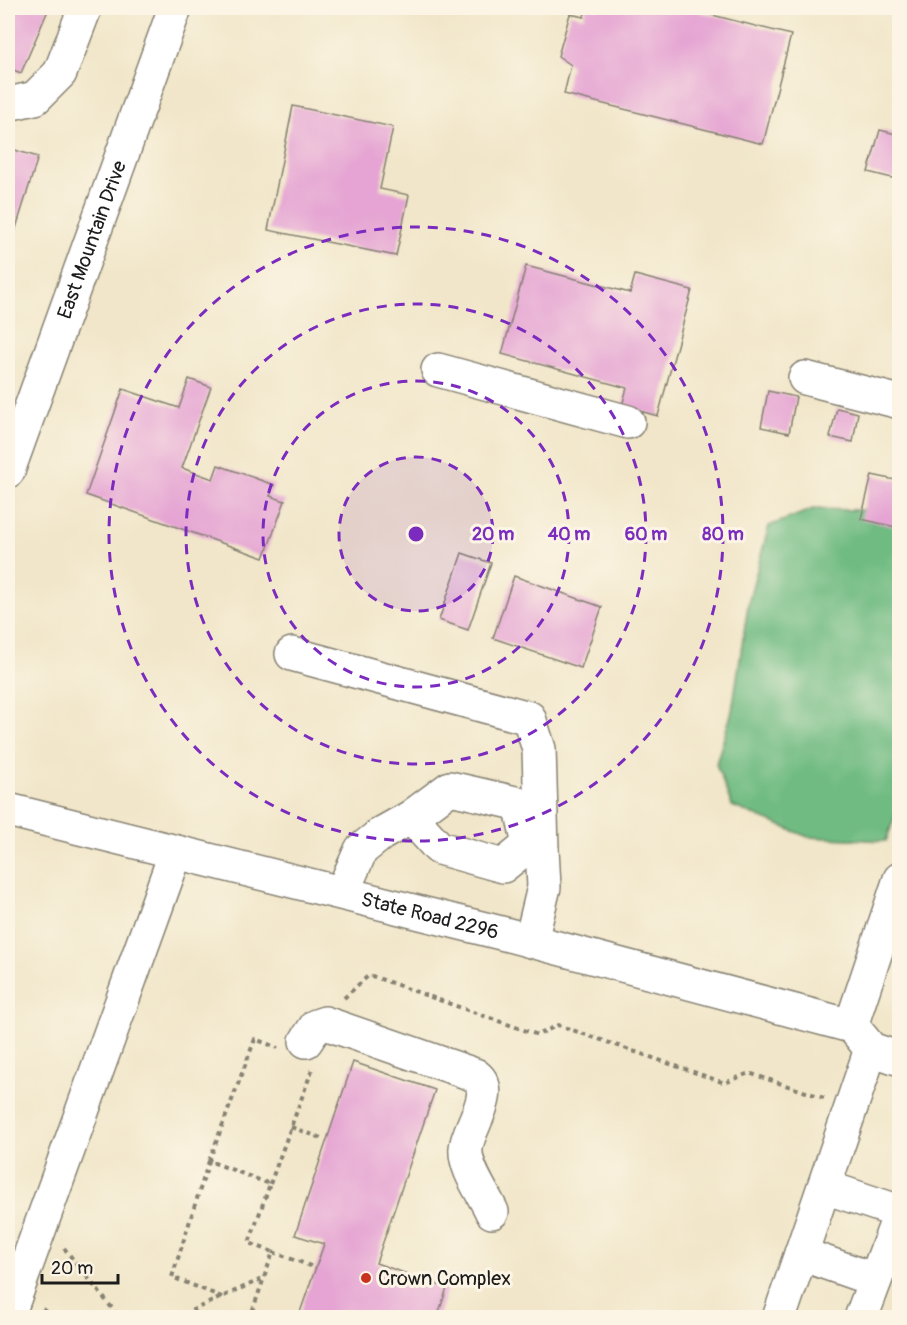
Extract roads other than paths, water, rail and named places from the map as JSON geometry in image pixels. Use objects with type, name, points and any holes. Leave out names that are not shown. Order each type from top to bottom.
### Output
[{"type":"street","points":[[8,104],[35,98],[60,73],[85,8]]},
{"type":"street","name":"East Mountain Drive","points":[[8,471],[175,8]]},
{"type":"street","points":[[438,370],[628,422]]},
{"type":"street","points":[[805,378],[900,402]]},
{"type":"street","points":[[292,654],[529,718],[539,749],[536,847]]},
{"type":"street","points":[[342,893],[361,850],[450,788],[520,804],[536,847],[544,887],[531,941]]},
{"type":"street","name":"State Road 2296","points":[[8,810],[531,941],[874,1045]]},
{"type":"street","points":[[411,817],[439,848],[503,866],[536,847]]},
{"type":"street","points":[[8,1316],[177,852]]},
{"type":"street","points":[[779,1317],[874,1045],[900,879]]},
{"type":"street","points":[[306,1038],[475,1075],[481,1079],[484,1093],[466,1148],[467,1166],[492,1212]]},
{"type":"street","points":[[825,1187],[900,1213],[861,1317]]},
{"type":"street","points":[[801,1254],[875,1280]]},
{"type":"place","name":"Crown Complex","points":[[366,1278]]}]
